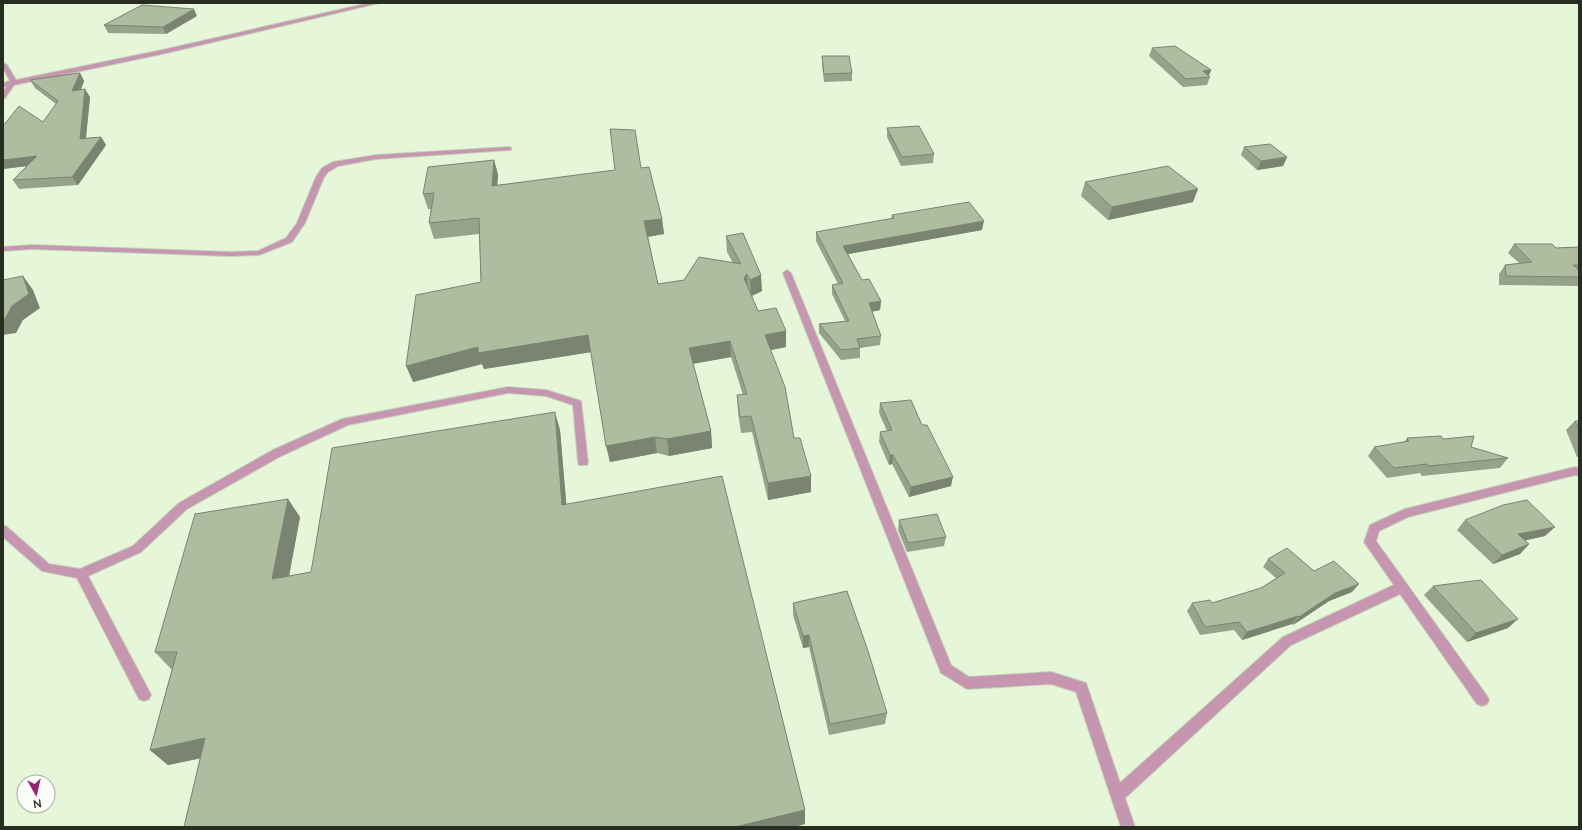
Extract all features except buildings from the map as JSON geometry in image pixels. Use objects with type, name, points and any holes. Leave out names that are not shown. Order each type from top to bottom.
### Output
[{"type":"street","points":[[3,85],[14,81],[162,52],[376,3]]},
{"type":"street","points":[[3,64],[14,81]]},
{"type":"street","points":[[3,97],[14,81]]},
{"type":"street","points":[[3,249],[32,247],[231,254],[259,253],[289,240],[302,223],[320,177],[325,170],[336,164],[376,157],[509,149]]},
{"type":"street","points":[[787,273],[946,669],[967,683],[1051,678],[1081,687],[1128,827]]},
{"type":"street","points":[[3,530],[46,568],[81,574],[137,549],[182,506],[277,453],[346,422],[508,390],[546,393],[578,403],[582,462]]},
{"type":"street","points":[[1482,700],[1370,542],[1374,528],[1405,513],[1575,471],[1579,472]]},
{"type":"street","points":[[81,574],[144,695]]},
{"type":"street","points":[[1118,795],[1287,641],[1402,587]]}]
